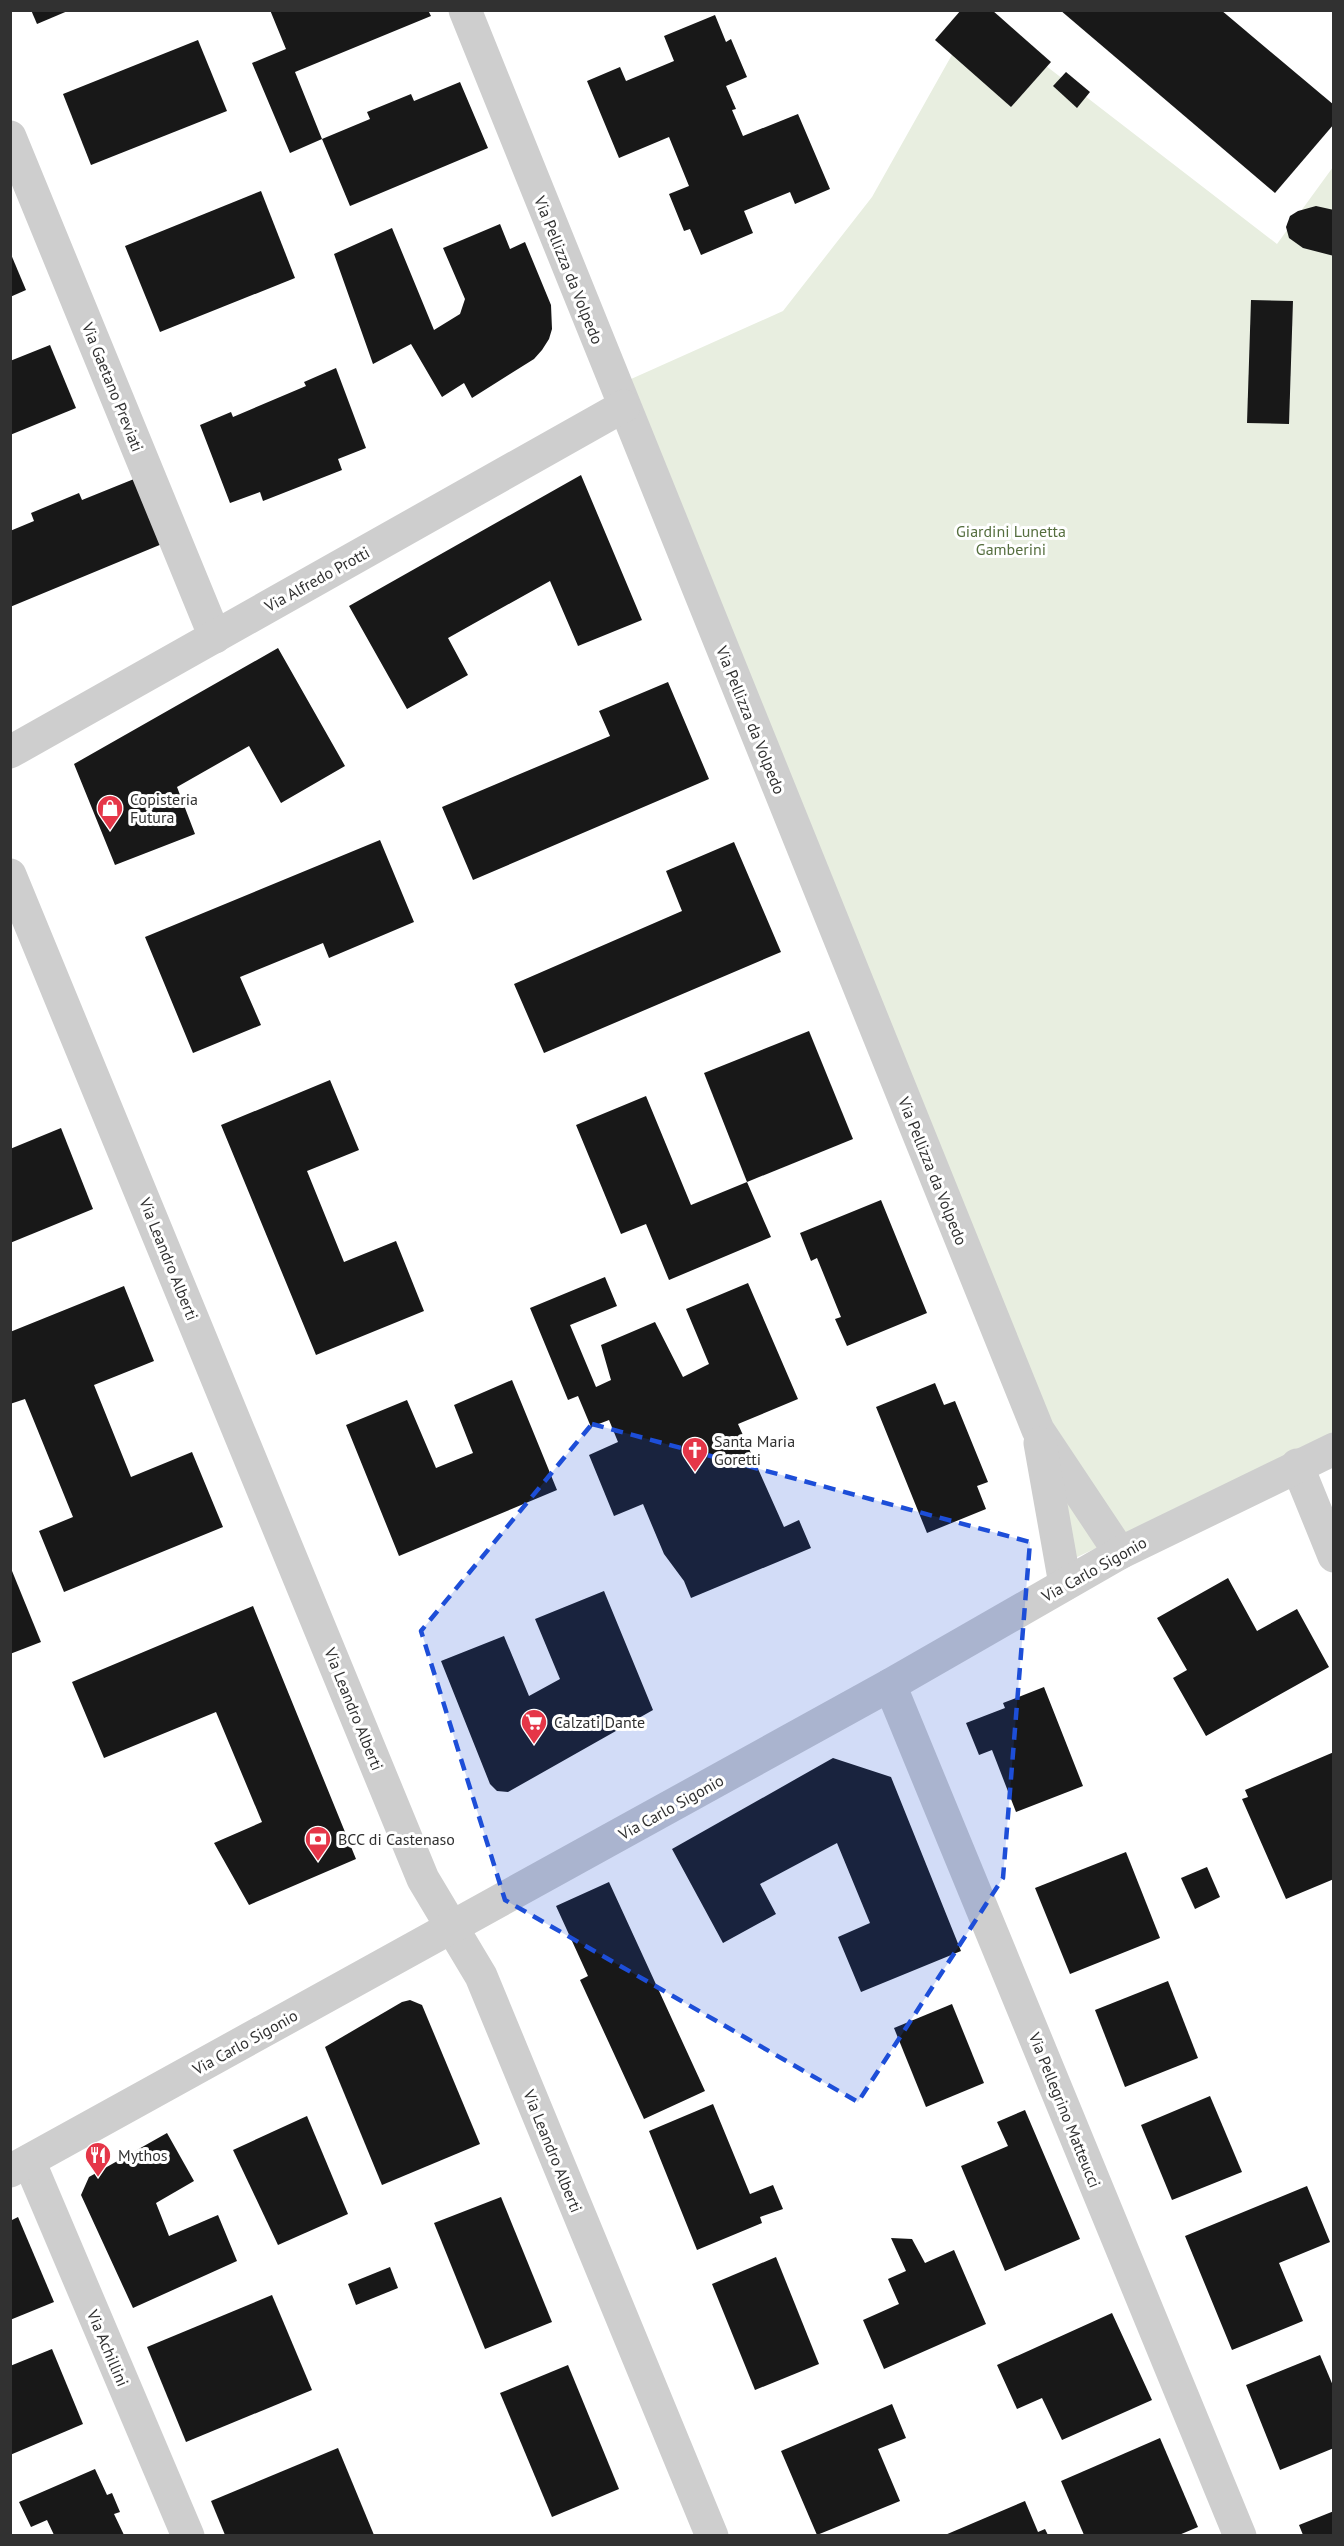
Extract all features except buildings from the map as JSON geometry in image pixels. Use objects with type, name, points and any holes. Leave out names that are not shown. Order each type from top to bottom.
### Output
[{"type":"street","name":"Via Pellizza da Volpedo","points":[[465,10],[1038,1430],[1119,1553]]},
{"type":"street","name":"Via Gaetano Previati","points":[[10,137],[215,637]]},
{"type":"street","name":"Via Alfredo Protti","points":[[10,753],[624,406]]},
{"type":"street","name":"Via Leandro Alberti","points":[[10,875],[423,1878],[481,1976],[712,2535]]},
{"type":"street","name":"Via Pellizza da Volpedo","points":[[1038,1430],[1065,1584]]},
{"type":"street","name":"Via Carlo Sigonio","points":[[20,2166],[890,1685],[1119,1553],[1334,1449]]},
{"type":"street","points":[[1297,1465],[1334,1556]]},
{"type":"street","name":"Via Pellegrino Matteucci","points":[[890,1685],[1240,2535]]},
{"type":"street","name":"Via Achillini","points":[[20,2166],[188,2535]]},
{"type":"highlighted area","points":[[592,1424],[1030,1542],[1003,1878],[858,2102],[505,1900],[421,1631]]},
{"type":"green space","name":"Giardini Lunetta Gamberini","points":[[976,12],[1277,244],[1333,167],[1333,1436],[1073,1559],[602,392],[783,311],[872,197]]},
{"type":"place","name":"Copisteria Futura","points":[[110,831]]},
{"type":"place","name":"Santa Maria Goretti","points":[[695,1473]]},
{"type":"place","name":"Calzati Dante","points":[[534,1745]]},
{"type":"place","name":"BCC di Castenaso","points":[[318,1862]]},
{"type":"place","name":"Mythos","points":[[98,2178]]}]
